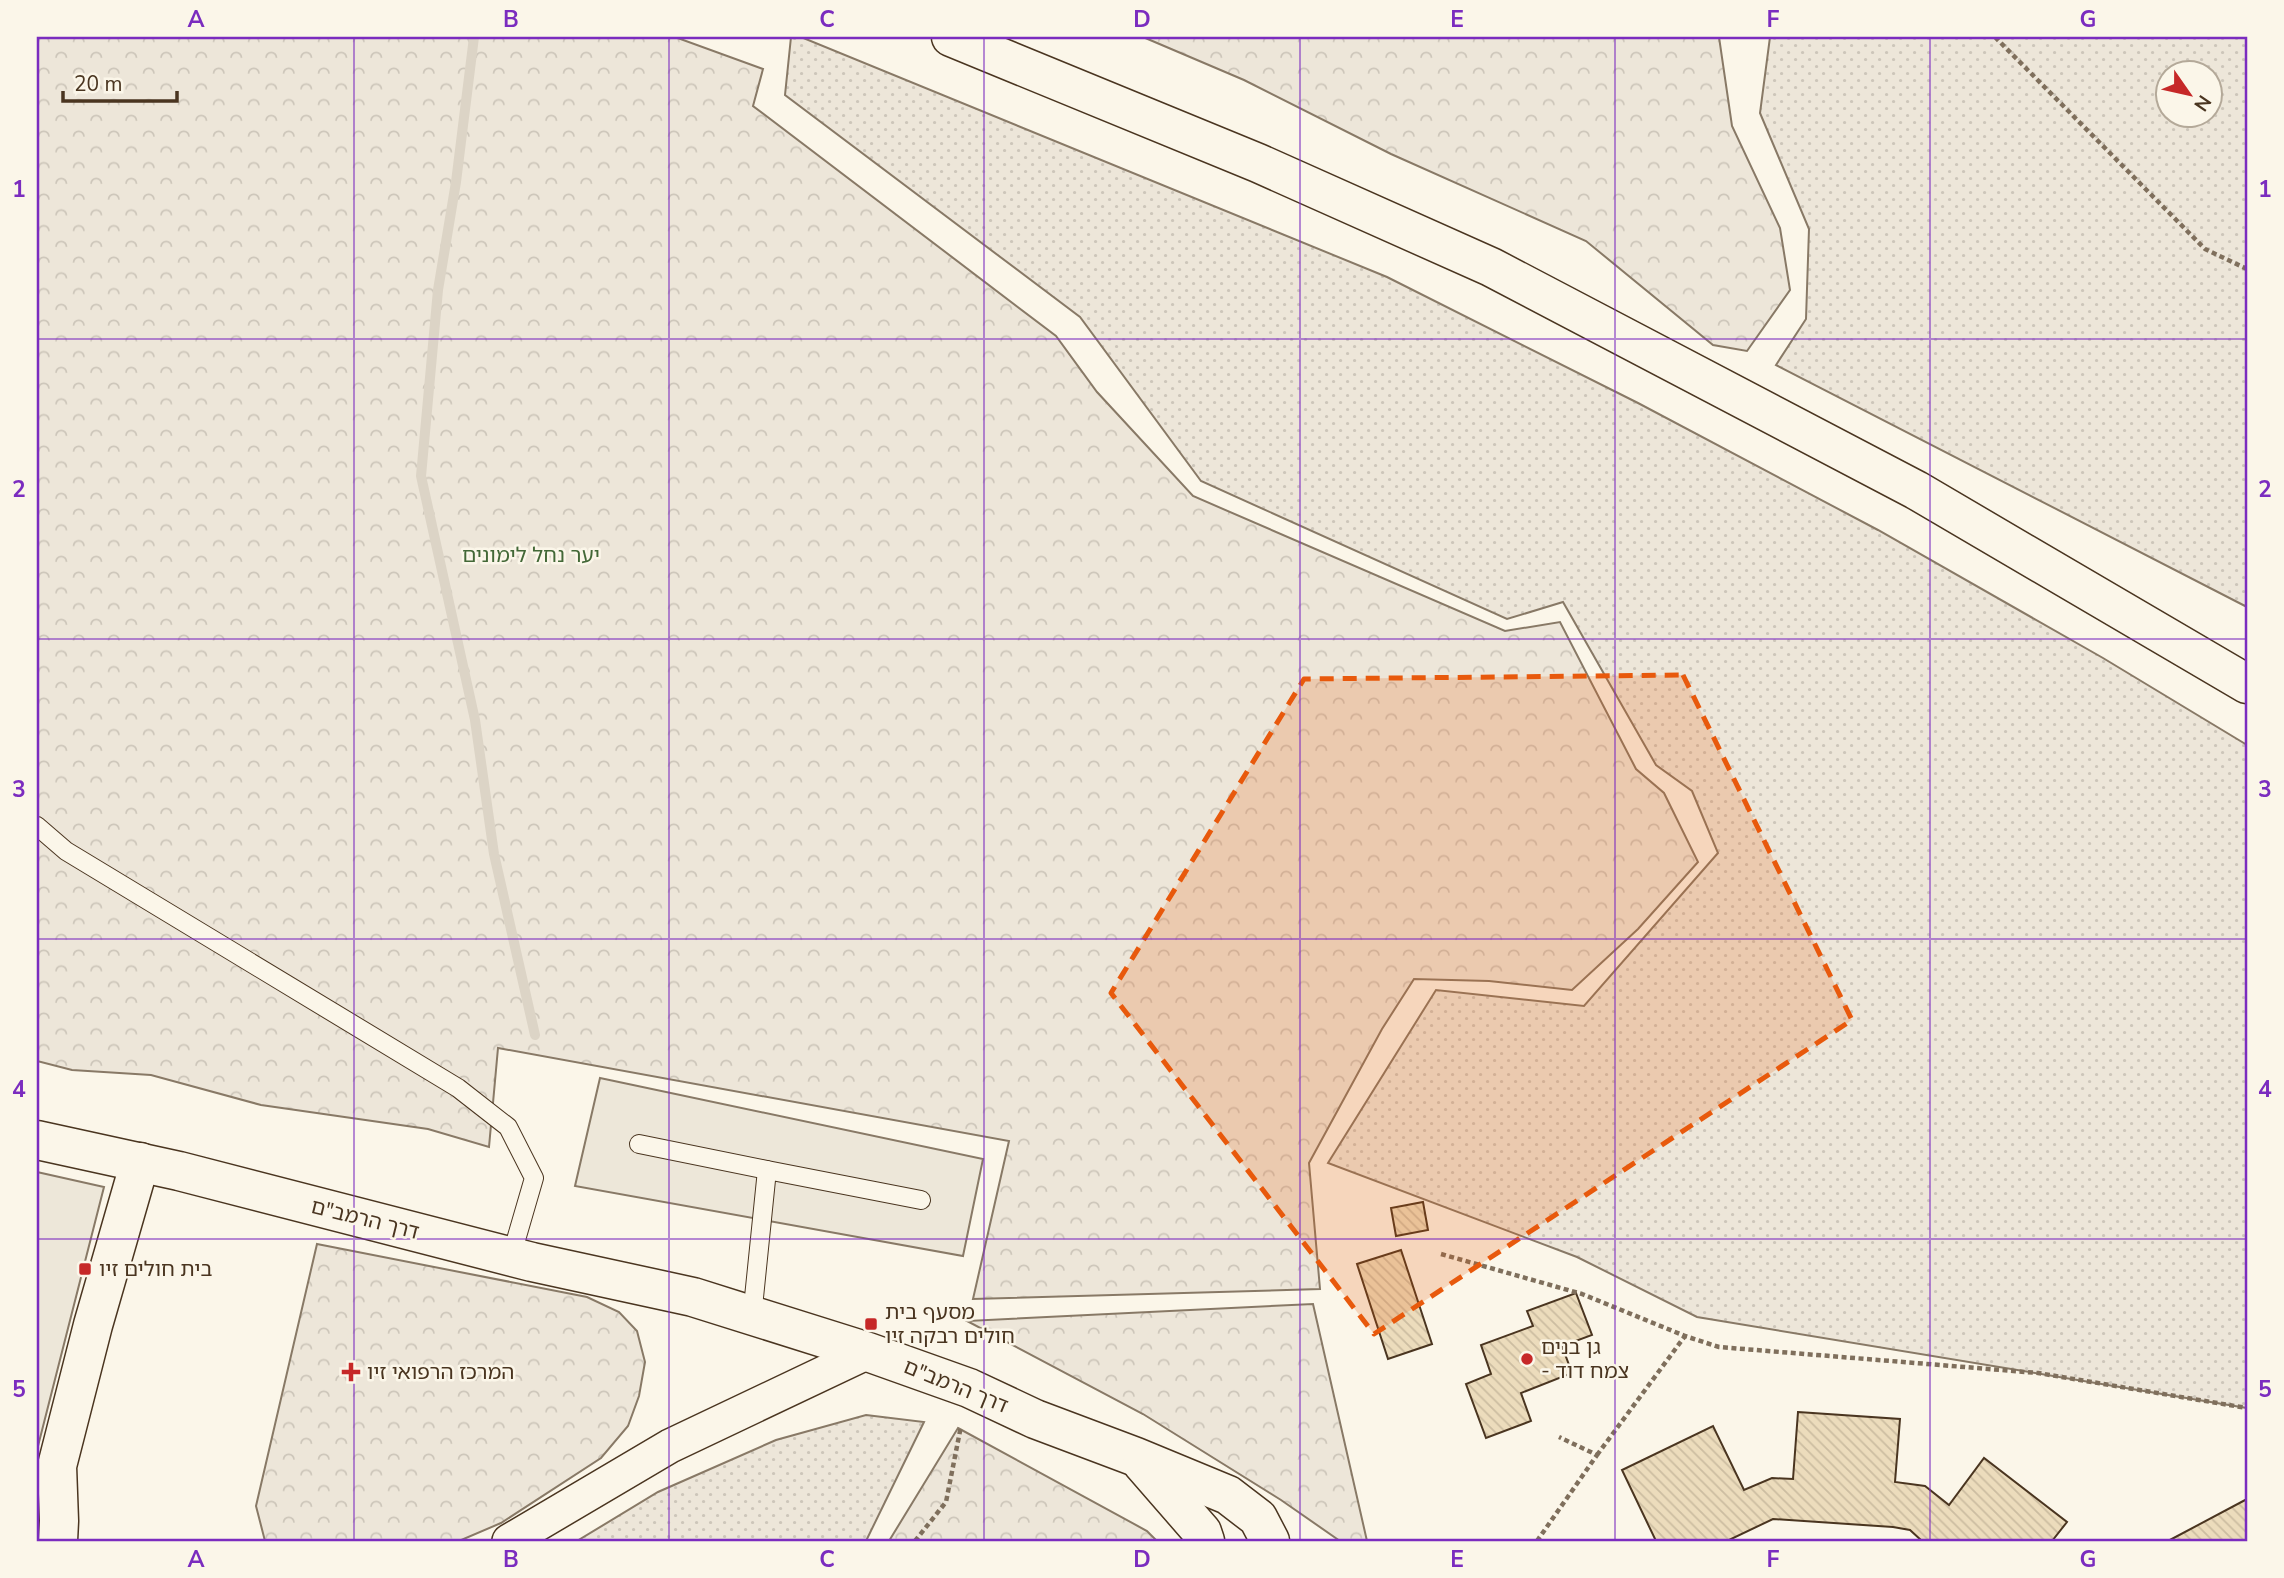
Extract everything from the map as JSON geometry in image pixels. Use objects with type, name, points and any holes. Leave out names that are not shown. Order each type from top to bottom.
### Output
[{"type":"main road","points":[[951,37],[1258,163],[1490,267],[1916,490],[2247,684]]},
{"type":"main road","name":"דרך הרמב\"ם","points":[[37,1140],[179,1171],[524,1259],[693,1297],[868,1352],[968,1388],[1035,1419],[1228,1495],[1264,1530],[1295,1541]]},
{"type":"main road","points":[[63,1534],[57,1466],[93,1325],[140,1163]]},
{"type":"main road","name":"דרך הרמב\"ם","points":[[1136,1457],[1202,1532],[1205,1541]]},
{"type":"street","points":[[509,1541],[670,1446],[868,1352]]},
{"type":"lane","points":[[37,826],[66,851],[458,1088],[508,1127],[534,1178],[524,1259]]},
{"type":"lane","points":[[639,1144],[921,1200]]},
{"type":"lane","points":[[752,1317],[767,1170]]},
{"type":"path","points":[[1995,37],[2205,249],[2247,269]]},
{"type":"path","points":[[1441,1254],[1582,1294],[1719,1347],[2038,1373],[2247,1408]]},
{"type":"path","points":[[1537,1541],[1685,1336]]},
{"type":"path","points":[[915,1541],[946,1502],[968,1388]]},
{"type":"path","points":[[1559,1437],[1597,1455]]},
{"type":"highlighted area","points":[[1683,675],[1852,1020],[1374,1334],[1111,993],[1304,679]]},
{"type":"green space","name":"יער נחל לימונים","points":[[37,37],[675,37],[763,69],[753,106],[1056,336],[1097,392],[1193,496],[1505,631],[1560,622],[1636,769],[1664,793],[1698,862],[1638,929],[1572,990],[1489,981],[1414,979],[1382,1029],[1309,1163],[1320,1289],[973,1299],[1009,1141],[498,1048],[489,1147],[428,1129],[261,1105],[151,1075],[72,1070],[37,1061]]},
{"type":"green space","points":[[791,37],[801,37],[1387,277],[1638,403],[1878,530],[2103,658],[2247,745],[2247,1408],[1697,1317],[1577,1257],[1328,1163],[1436,990],[1584,1006],[1718,853],[1692,791],[1656,765],[1563,602],[1507,619],[1201,481],[1080,317],[785,95]]},
{"type":"green space","points":[[1143,37],[1719,37],[1732,126],[1780,228],[1790,290],[1747,351],[1713,345],[1586,241],[1391,154],[1244,80]]},
{"type":"green space","points":[[1770,37],[2247,37],[2247,607],[1776,365],[1806,319],[1809,229],[1760,113]]},
{"type":"green space","points":[[317,1244],[587,1297],[619,1312],[637,1331],[645,1362],[639,1396],[628,1426],[601,1458],[501,1523],[459,1541],[265,1541],[256,1506]]},
{"type":"green space","points":[[1313,1304],[1367,1541],[1340,1541],[1281,1500],[1143,1414],[967,1321]]},
{"type":"green space","points":[[866,1415],[924,1422],[866,1541],[577,1541],[658,1492],[776,1440]]},
{"type":"green space","points":[[958,1428],[1147,1531],[1157,1541],[889,1541]]},
{"type":"shaded area","points":[[600,1078],[983,1159],[963,1256],[575,1186]]},
{"type":"shaded area","points":[[37,1172],[104,1187],[37,1450]]},
{"type":"building","points":[[1423,1202],[1428,1230],[1396,1236],[1391,1208]]},
{"type":"building","points":[[1401,1250],[1432,1344],[1388,1359],[1357,1264]]},
{"type":"building","name":"גן בנים - צמח דוד","points":[[1576,1293],[1592,1335],[1562,1346],[1572,1373],[1521,1393],[1531,1421],[1486,1438],[1466,1384],[1491,1374],[1481,1345],[1533,1326],[1527,1311]]},
{"type":"building","points":[[1798,1412],[1900,1419],[1895,1482],[1925,1486],[1949,1505],[1984,1458],[2067,1522],[2052,1541],[1922,1541],[1910,1530],[1893,1527],[1773,1519],[1727,1541],[1656,1541],[1622,1470],[1713,1426],[1744,1490],[1772,1478],[1793,1479]]},
{"type":"building","points":[[2247,1499],[2247,1541],[2168,1541]]},
{"type":"waterway","points":[[474,37],[456,182],[438,290],[421,476],[475,720],[494,854],[535,1035]]},
{"type":"place","name":"בית חולים זיו","points":[[85,1269]]},
{"type":"place","name":"מסעף בית חולים רבקה זיו","points":[[871,1324]]},
{"type":"place","name":"גן בנים - צמח דוד","points":[[1527,1359]]},
{"type":"place","name":"המרכז הרפואי זיו","points":[[351,1372]]}]
